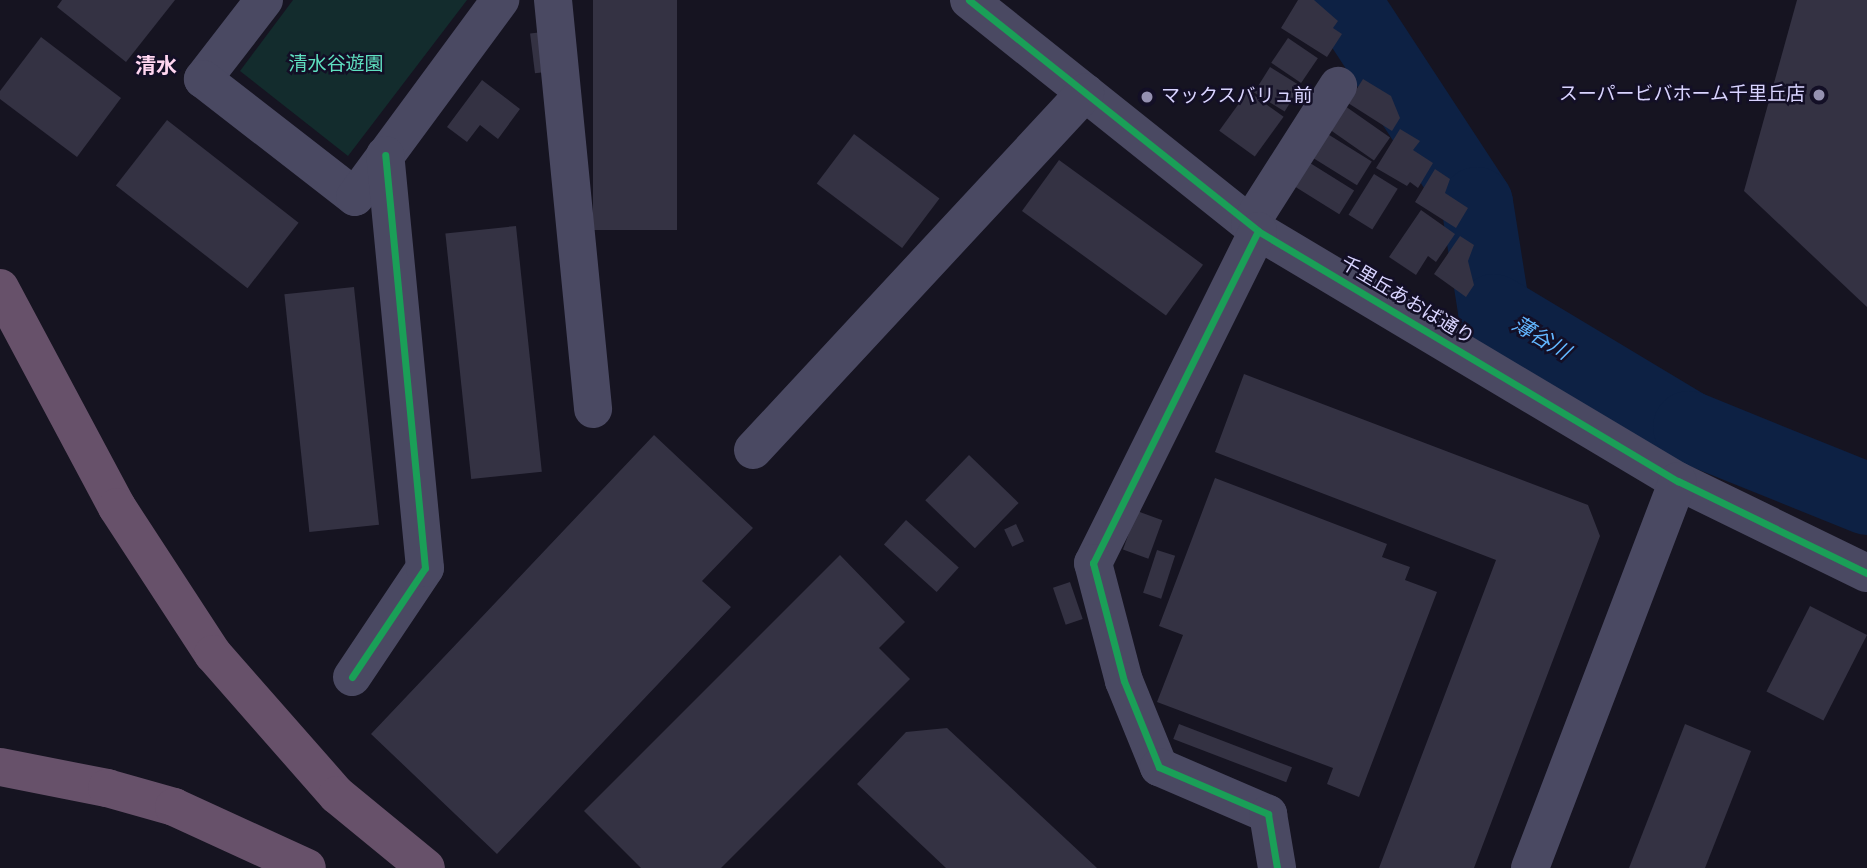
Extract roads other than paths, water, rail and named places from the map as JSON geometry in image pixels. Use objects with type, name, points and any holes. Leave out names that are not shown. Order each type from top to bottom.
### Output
[{"type":"highway","points":[[0,288],[117,507],[213,654],[337,795],[426,868]]},
{"type":"highway","points":[[0,767],[107,788],[174,807],[307,868]]},
{"type":"street","points":[[264,0],[203,79],[355,197],[500,0]]},
{"type":"street","points":[[553,0],[593,410]]},
{"type":"street","name":"千里丘あおば通り","points":[[969,0],[1254,227],[1678,481],[1867,573]]},
{"type":"street","points":[[1278,868],[1268,814],[1159,767],[1124,681],[1093,563],[1254,227],[1338,86]]},
{"type":"street","points":[[753,450],[1085,93]]},
{"type":"street","points":[[352,677],[425,568],[386,155]]},
{"type":"street","points":[[1530,868],[1678,481]]},
{"type":"waterway","name":"薄谷川","points":[[1344,0],[1477,203],[1494,310],[1689,427],[1867,499]]},
{"type":"place","name":"スーパービバホーム千里丘店","points":[[1819,95]]},
{"type":"place","name":"マックスバリュ前","points":[[1147,97]]},
{"type":"district","name":"清水","points":[[156,66]]},
{"type":"park label","name":"清水谷遊園","points":[[336,65]]}]
